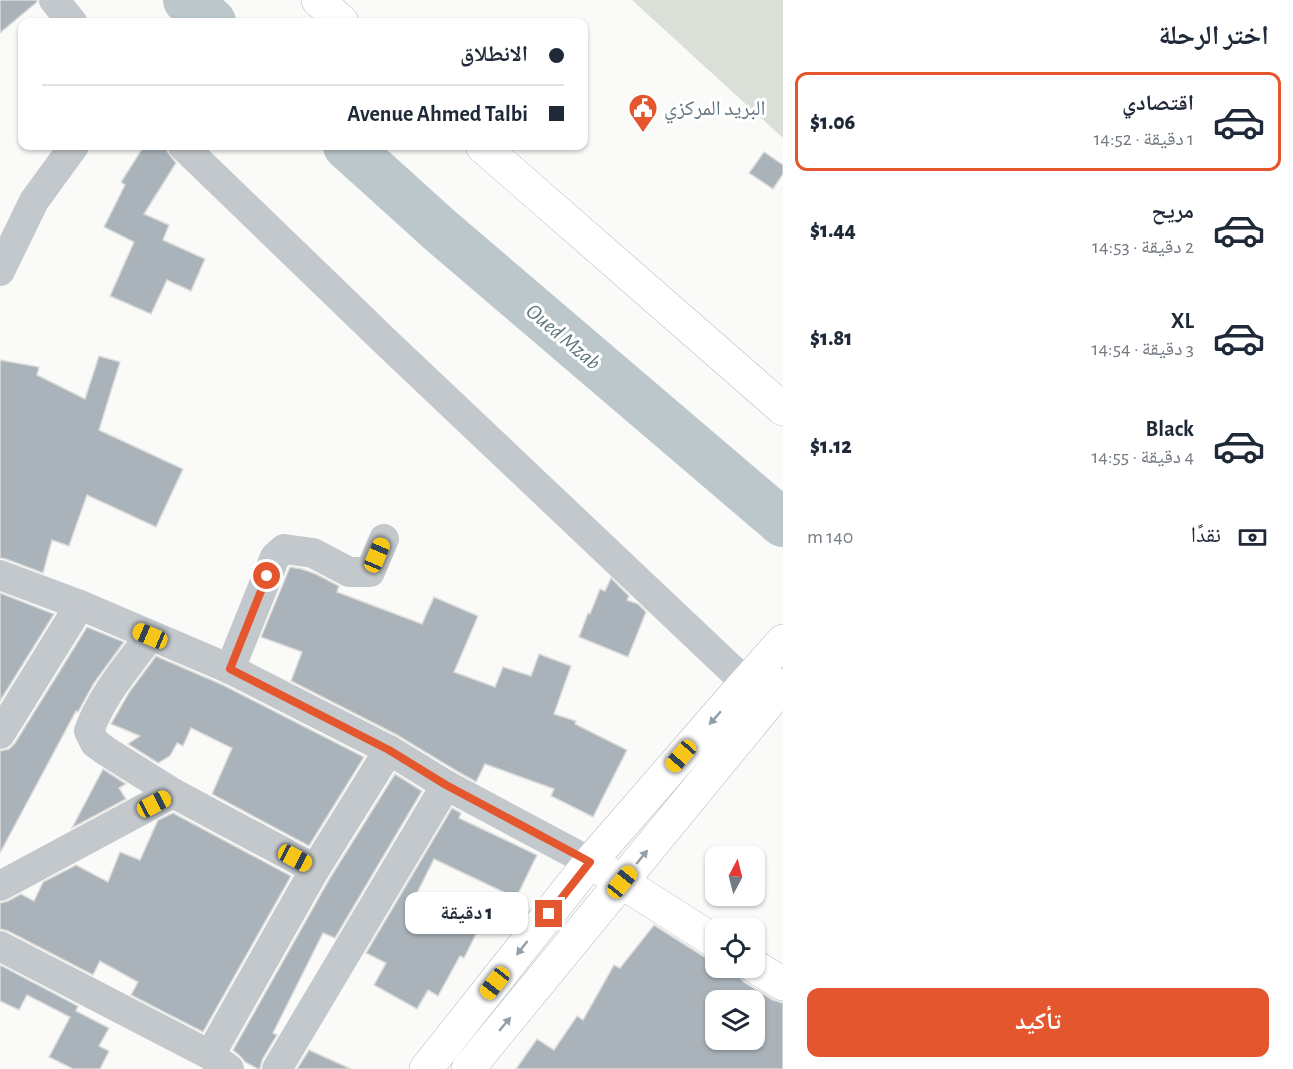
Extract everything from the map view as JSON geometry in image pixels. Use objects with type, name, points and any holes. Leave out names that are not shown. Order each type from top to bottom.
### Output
[{"type":"main road","points":[[318,0],[338,18]]},
{"type":"main road","points":[[487,150],[783,409]]},
{"type":"main road","points":[[468,1069],[622,882],[764,684],[783,641]]},
{"type":"main road","points":[[426,1069],[590,862],[764,684]]},
{"type":"main road","points":[[590,862],[705,935]]},
{"type":"main road","points":[[765,973],[783,984]]},
{"type":"street","points":[[54,0],[69,18]]},
{"type":"street","points":[[0,271],[34,201],[71,150]]},
{"type":"street","points":[[187,150],[388,344],[764,684]]},
{"type":"street","points":[[230,669],[275,557],[284,549],[313,553],[350,572],[370,572],[384,539]]},
{"type":"street","points":[[0,575],[80,605],[230,669],[389,750],[446,785],[590,862]]},
{"type":"street","points":[[0,734],[80,605]]},
{"type":"street","points":[[150,636],[94,717],[89,731],[95,743],[173,793],[315,869]]},
{"type":"street","points":[[0,946],[220,1062],[315,869],[389,750]]},
{"type":"street","points":[[278,1069],[446,785]]},
{"type":"street","points":[[0,886],[173,793]]},
{"type":"shaded area","points":[[632,0],[783,0],[783,138]]},
{"type":"building","points":[[0,0],[37,0],[37,2],[0,33]]},
{"type":"building","points":[[141,150],[167,150],[176,163],[144,214],[169,225],[163,240],[205,259],[191,291],[167,280],[151,314],[110,296],[134,242],[104,227],[125,185],[121,182]]},
{"type":"building","points":[[764,152],[783,165],[783,174],[773,189],[749,173]]},
{"type":"building","points":[[99,356],[120,362],[99,430],[183,469],[156,527],[87,495],[69,546],[52,540],[43,573],[0,558],[0,360],[39,367],[37,375],[85,399]]},
{"type":"building","points":[[290,567],[316,574],[339,586],[337,592],[422,624],[434,597],[478,616],[454,672],[495,687],[503,667],[531,676],[539,654],[571,666],[554,714],[576,721],[575,724],[627,750],[593,817],[551,796],[554,789],[485,764],[476,782],[397,735],[291,681],[302,652],[261,637]]},
{"type":"building","points":[[611,578],[629,596],[627,600],[638,604],[646,612],[628,657],[579,637],[600,589],[605,591]]},
{"type":"building","points":[[0,593],[54,614],[0,701]]},
{"type":"building","points":[[87,627],[124,642],[94,683],[78,712],[76,711],[0,853],[0,751],[9,749],[15,743]]},
{"type":"building","points":[[156,656],[223,685],[364,757],[309,846],[212,794],[232,748],[191,728],[183,746],[177,743],[170,756],[158,763],[128,744],[140,736],[111,724],[130,691]]},
{"type":"building","points":[[103,769],[126,784],[119,788],[126,799],[72,828]]},
{"type":"building","points":[[395,774],[422,791],[335,938],[323,933],[273,1033],[277,1035],[258,1069],[245,1062],[233,1050],[330,878]]},
{"type":"building","points":[[452,808],[461,813],[459,818],[537,855],[516,898],[434,859],[413,901],[477,932],[464,958],[460,956],[438,996],[428,990],[417,1009],[374,985],[386,963],[366,953]]},
{"type":"building","points":[[173,813],[291,876],[203,1032],[131,995],[138,982],[100,961],[93,975],[0,929],[0,903],[21,894],[34,901],[43,882],[76,865],[108,882],[120,852],[140,860],[158,820]]},
{"type":"building","points":[[654,925],[705,957],[705,978],[741,978],[757,990],[705,990],[705,1050],[765,1050],[765,995],[783,1003],[783,1069],[516,1069],[537,1039],[554,1050],[577,1016],[583,1020],[614,965],[620,968]]},
{"type":"building","points":[[0,965],[78,1006],[76,1011],[109,1028],[99,1046],[109,1051],[100,1069],[73,1069],[49,1057],[70,1017],[27,995],[19,1010],[0,1001]]},
{"type":"building","points":[[309,1050],[351,1069],[297,1069]]},
{"type":"waterway","name":"Oued Mzab","points":[[187,0],[207,18]]},
{"type":"waterway","name":"Oued Mzab","points":[[351,150],[441,231],[783,523]]},
{"type":"place","name":"البريد المركزي","points":[[643,134]]},
{"type":"route","points":[[267,576],[230,669],[389,750],[446,785],[590,862],[549,914]]}]
